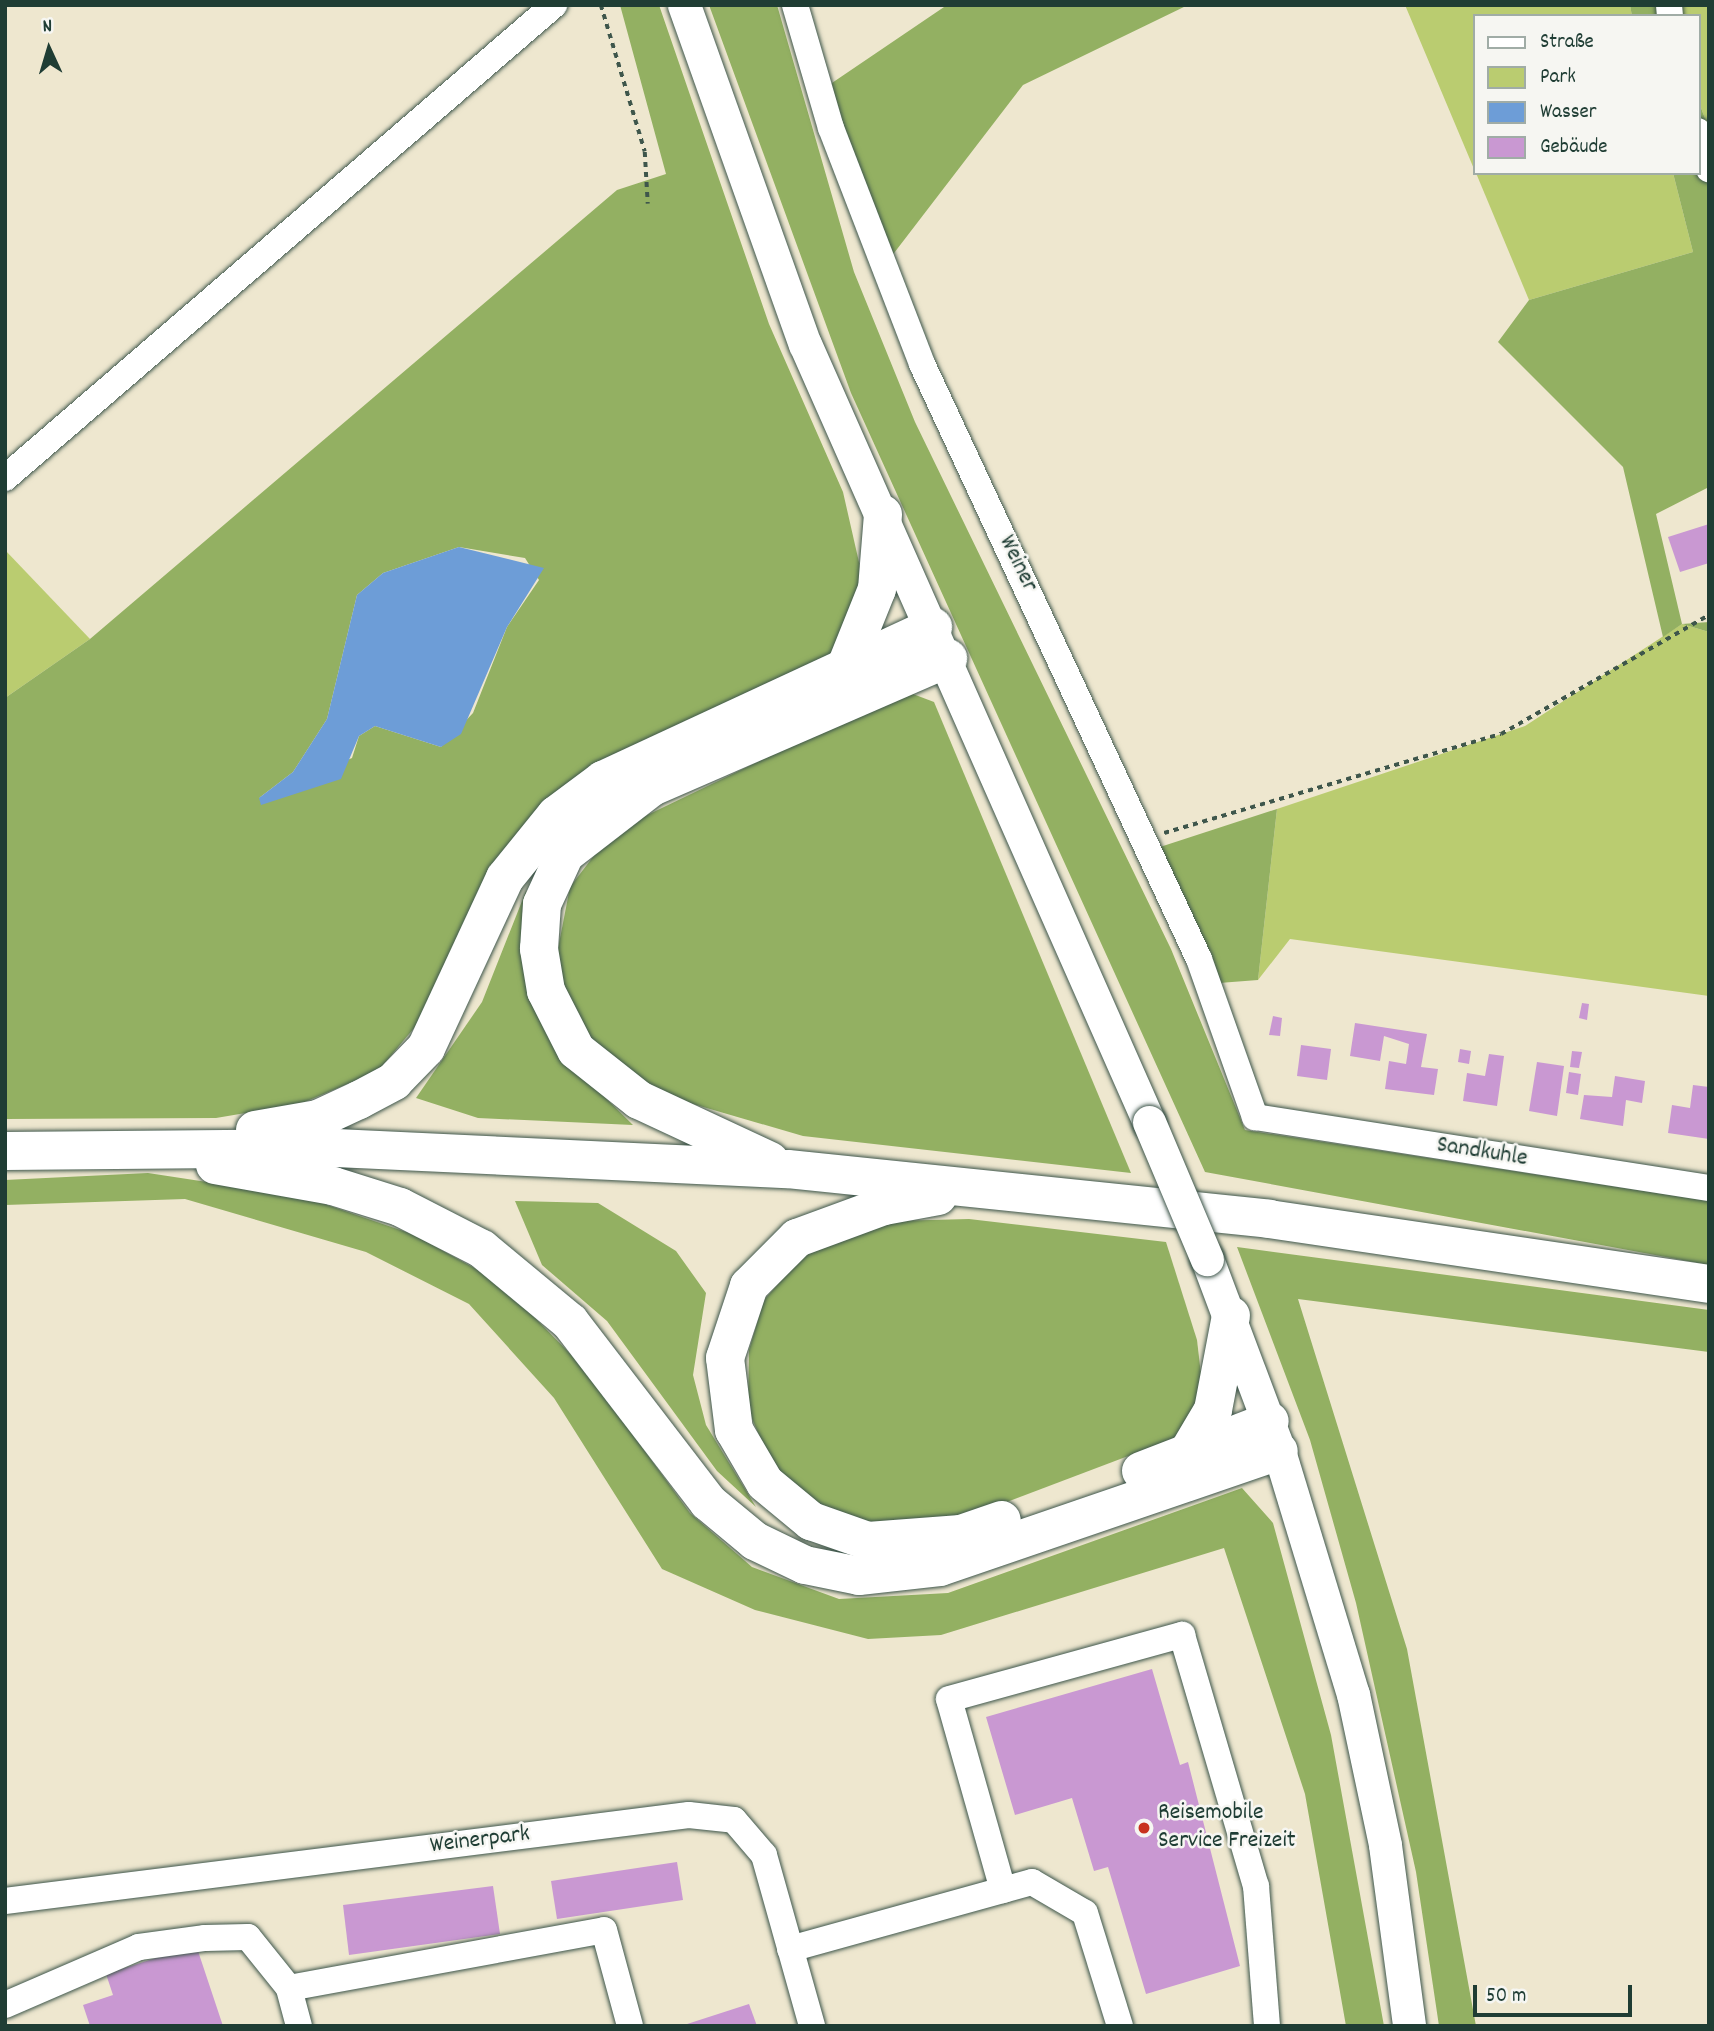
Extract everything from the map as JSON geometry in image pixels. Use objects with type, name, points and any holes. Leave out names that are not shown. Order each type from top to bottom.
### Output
[{"type":"highway","points":[[844,671],[877,589],[883,514]]},
{"type":"highway","points":[[120,1148],[318,1119],[394,1081],[426,1048],[505,878],[556,815],[603,780],[844,671],[941,643]]},
{"type":"highway","points":[[788,1169],[639,1100],[576,1050],[546,991],[539,949],[542,904],[565,854],[652,787],[941,643]]},
{"type":"highway","points":[[120,1148],[332,1186],[400,1207],[482,1249],[570,1322],[708,1502],[755,1541],[805,1565],[859,1576],[940,1567],[1274,1436]]},
{"type":"highway","points":[[5,1151],[120,1148],[496,1153],[788,1169],[1269,1219],[1709,1284]]},
{"type":"highway","points":[[981,1187],[884,1206],[797,1238],[749,1286],[725,1359],[734,1430],[765,1483],[811,1521],[881,1540],[961,1534],[1187,1454],[1274,1436]]},
{"type":"highway","points":[[1187,1454],[1213,1410],[1231,1316]]},
{"type":"main road","points":[[684,5],[806,344],[941,643],[1150,1122],[1231,1316],[1274,1436],[1353,1694],[1385,1845],[1409,2026]]},
{"type":"street","points":[[5,478],[554,5]]},
{"type":"street","name":"Weiner","points":[[795,5],[831,128],[922,364],[1145,839],[1223,1018],[1255,1117]]},
{"type":"street","points":[[1700,138],[1709,169]]},
{"type":"street","name":"Sandkuhle","points":[[1255,1117],[1709,1188]]},
{"type":"street","points":[[1003,1890],[949,1699],[1182,1635],[1256,1885],[1267,2026]]},
{"type":"street","name":"Weinerpark","points":[[5,1901],[689,1815],[734,1820],[764,1855],[812,2026]]},
{"type":"street","points":[[790,1949],[1032,1882],[1085,1913],[1120,2026]]},
{"type":"street","points":[[289,1988],[604,1930],[630,2026]]},
{"type":"street","points":[[5,2006],[139,1947],[205,1938],[248,1937],[289,1988],[299,2026]]},
{"type":"path","points":[[601,5],[645,152],[648,204]]},
{"type":"path","points":[[1145,839],[1501,734],[1709,615]]},
{"type":"green space","points":[[620,5],[659,5],[769,324],[843,492],[866,593],[827,662],[601,764],[441,996],[378,1071],[300,1104],[216,1118],[5,1119],[5,698],[90,639],[617,190],[666,174]],"holes":[[[459,547],[525,558],[539,580],[507,627],[473,713],[441,747],[375,726],[359,736],[352,758],[259,798],[293,772],[327,719],[357,595],[383,573]]]},
{"type":"green space","points":[[709,5],[777,5],[854,272],[915,422],[1171,949],[1245,1130],[1709,1201],[1709,1265],[1205,1172],[851,393]]},
{"type":"green space","points":[[947,5],[1188,5],[1023,85],[891,257],[826,87]]},
{"type":"green space","points":[[1405,5],[1630,5],[1632,14],[1472,14],[1472,164]]},
{"type":"green space","points":[[1630,5],[1679,5],[1681,14],[1632,14]]},
{"type":"green space","points":[[1679,5],[1709,5],[1709,129],[1700,105],[1700,14],[1681,14]]},
{"type":"green space","points":[[1700,105],[1709,129],[1709,487],[1656,514],[1682,624],[1663,637],[1623,467],[1498,342],[1529,300],[1693,252],[1674,175],[1700,175]]},
{"type":"green space","points":[[1477,175],[1674,175],[1693,252],[1529,300]]},
{"type":"green space","points":[[5,550],[90,639],[5,698]]},
{"type":"green space","points":[[1709,622],[1709,632],[1682,624]]},
{"type":"green space","points":[[1682,624],[1709,632],[1709,996],[1290,939],[1258,980],[1277,809],[1525,726]]},
{"type":"green space","points":[[905,691],[934,702],[1131,1173],[803,1136],[645,1090],[573,1035],[556,959],[570,887],[612,832]]},
{"type":"green space","points":[[1277,809],[1258,980],[1219,983],[1160,847]]},
{"type":"green space","points":[[526,891],[527,985],[552,1045],[633,1125],[478,1118],[416,1098],[482,1002]]},
{"type":"green space","points":[[148,1173],[304,1197],[412,1234],[500,1282],[584,1368],[690,1513],[752,1567],[839,1599],[948,1593],[1242,1488],[1273,1523],[1331,1735],[1384,2026],[1346,2026],[1305,1794],[1224,1548],[941,1635],[868,1639],[755,1610],[662,1569],[554,1398],[469,1304],[366,1252],[185,1199],[5,1205],[5,1180]]},
{"type":"green space","points":[[515,1201],[598,1203],[676,1251],[706,1293],[693,1375],[706,1425],[756,1507],[717,1471],[607,1321],[542,1265]]},
{"type":"green space","points":[[969,1219],[1166,1242],[1197,1340],[1203,1392],[1181,1436],[949,1524],[876,1530],[804,1496],[770,1461],[748,1409],[749,1350],[764,1300],[803,1256],[891,1221]]},
{"type":"green space","points":[[1237,1247],[1709,1310],[1709,1352],[1298,1299],[1407,1649],[1476,2026],[1439,2026],[1416,1872],[1356,1603],[1310,1440]]},
{"type":"water","points":[[459,547],[544,568],[507,627],[461,734],[441,747],[375,726],[359,736],[341,779],[261,805],[259,798],[293,772],[327,719],[357,595],[383,573]]},
{"type":"building","points":[[1709,524],[1709,563],[1680,572],[1668,537]]},
{"type":"building","points":[[1582,1003],[1589,1004],[1587,1020],[1579,1018]]},
{"type":"building","points":[[1273,1016],[1282,1018],[1280,1036],[1269,1035]]},
{"type":"building","points":[[1355,1023],[1427,1034],[1421,1067],[1438,1069],[1434,1095],[1385,1089],[1389,1061],[1406,1064],[1409,1044],[1384,1036],[1380,1061],[1350,1056]]},
{"type":"building","points":[[1301,1045],[1331,1049],[1327,1080],[1297,1076]]},
{"type":"building","points":[[1460,1049],[1471,1051],[1469,1064],[1458,1062]]},
{"type":"building","points":[[1572,1051],[1582,1052],[1579,1068],[1570,1067]]},
{"type":"building","points":[[1489,1054],[1504,1056],[1497,1106],[1463,1101],[1467,1073],[1485,1076]]},
{"type":"building","points":[[1537,1062],[1564,1066],[1557,1116],[1529,1111]]},
{"type":"building","points":[[1569,1072],[1581,1074],[1578,1095],[1566,1093]]},
{"type":"building","points":[[1615,1076],[1645,1081],[1642,1103],[1626,1100],[1623,1126],[1580,1119],[1584,1095],[1612,1097]]},
{"type":"building","points":[[1693,1085],[1709,1087],[1709,1139],[1668,1133],[1672,1105],[1690,1108]]},
{"type":"building","name":"Reisemobile Service Freizeit","points":[[1152,1669],[1180,1765],[1188,1762],[1240,1966],[1146,1994],[1108,1867],[1094,1871],[1072,1798],[1015,1815],[986,1717]]},
{"type":"building","points":[[677,1862],[683,1900],[557,1919],[551,1881]]},
{"type":"building","points":[[493,1886],[500,1934],[349,1955],[343,1905]]},
{"type":"building","points":[[196,1945],[223,2026],[90,2026],[83,2005],[113,1995],[106,1974]]},
{"type":"building","points":[[749,2004],[757,2026],[684,2026],[684,2025]]},
{"type":"place","name":"Reisemobile Service Freizeit","points":[[1144,1828]]}]
